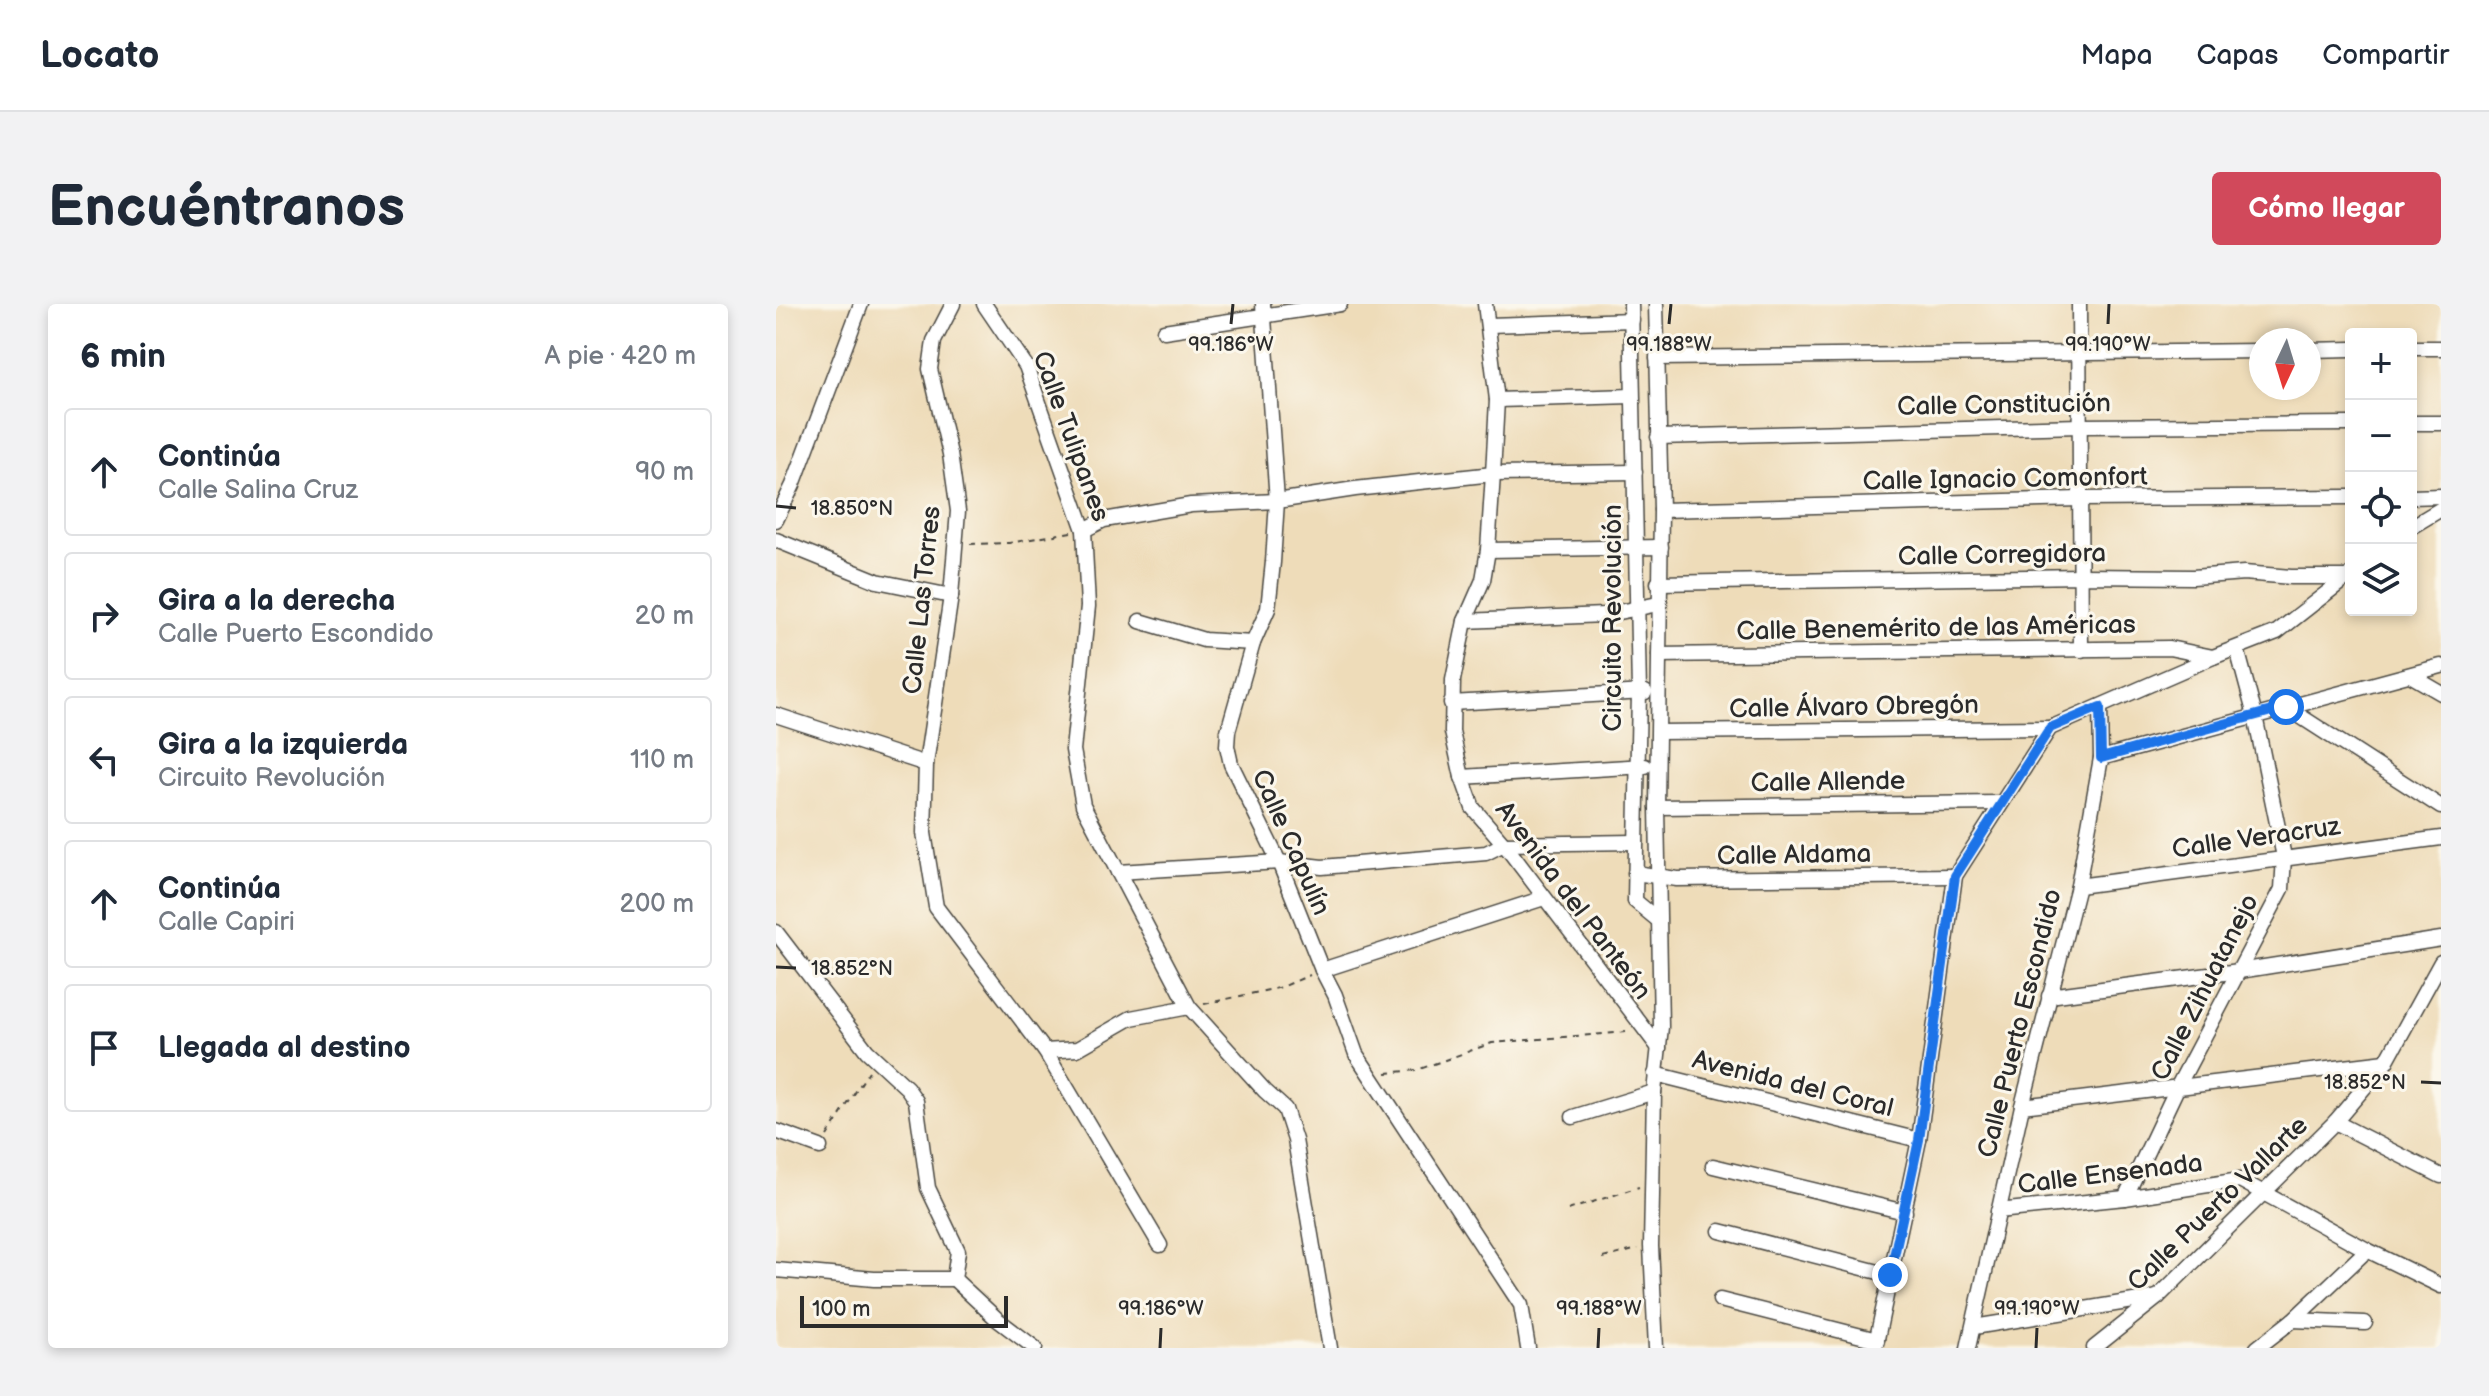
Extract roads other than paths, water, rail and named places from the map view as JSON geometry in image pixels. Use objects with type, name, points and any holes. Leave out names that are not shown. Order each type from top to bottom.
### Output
[{"type":"street","points":[[776,520],[793,485],[861,304]]},
{"type":"street","name":"Calle Las Torres","points":[[953,304],[934,341],[930,369],[952,468],[958,511],[951,596],[926,764],[924,833],[936,907],[1045,1051],[1160,1245]]},
{"type":"street","name":"Calle Tulipanes","points":[[984,304],[1026,366],[1084,530],[1088,606],[1073,750],[1083,805],[1118,872]]},
{"type":"street","points":[[1164,331],[1264,309],[1340,304]]},
{"type":"street","name":"Avenida del Panteón","points":[[1485,304],[1497,400],[1488,550],[1483,580],[1465,621],[1451,703],[1452,732],[1462,777],[1473,808],[1504,844],[1659,1048]]},
{"type":"street","name":"Circuito Revolución","points":[[1631,304],[1639,692],[1635,901],[1658,920]]},
{"type":"street","name":"Circuito Revolución","points":[[1656,304],[1661,510],[1657,807],[1661,1027],[1654,1092],[1651,1246],[1656,1348]]},
{"type":"street","points":[[2079,304],[2081,650]]},
{"type":"street","name":"Calle Capulín","points":[[1264,309],[1277,501],[1268,609],[1253,643],[1228,731],[1231,764],[1279,862],[1335,995],[1356,1054],[1521,1305],[1528,1348]]},
{"type":"street","points":[[1489,325],[1632,320]]},
{"type":"street","points":[[2417,348],[2441,348]]},
{"type":"street","points":[[2321,350],[2345,349]]},
{"type":"street","points":[[1657,358],[2249,351]]},
{"type":"street","points":[[1497,400],[1632,396]]},
{"type":"street","points":[[2417,423],[2441,423]]},
{"type":"street","name":"Calle Constitución","points":[[1658,437],[2080,426],[2345,424]]},
{"type":"street","points":[[1084,530],[1104,520],[1191,505],[1277,501],[1493,474],[1635,472]]},
{"type":"street","points":[[2417,497],[2441,496]]},
{"type":"street","name":"Calle Ignacio Comonfort","points":[[1661,510],[2080,499],[2345,497]]},
{"type":"street","points":[[2417,523],[2441,509]]},
{"type":"street","points":[[776,540],[877,581],[951,596]]},
{"type":"street","points":[[1488,550],[1661,547]]},
{"type":"street","name":"Calle Corregidora","points":[[1658,583],[2193,577],[2244,573],[2291,577],[2345,576]]},
{"type":"street","points":[[1720,1300],[1876,1344],[1919,1140],[1955,876],[2050,728],[2277,632],[2345,579]]},
{"type":"street","points":[[1465,621],[1604,615],[1658,604]]},
{"type":"street","points":[[1140,621],[1204,640],[1253,643]]},
{"type":"street","name":"Calle Benemérito de las Américas","points":[[1659,655],[2169,648],[2213,657]]},
{"type":"street","name":"Calle Zihuatanejo","points":[[2125,1198],[2178,1086],[2282,889],[2284,857],[2255,716],[2237,649]]},
{"type":"street","points":[[2101,758],[2441,666]]},
{"type":"street","points":[[2410,675],[2441,693]]},
{"type":"street","points":[[1451,703],[1658,692]]},
{"type":"street","name":"Calle Puerto Escondido","points":[[1968,1348],[2022,1106],[2078,886],[2101,758],[2100,707]]},
{"type":"street","points":[[2286,707],[2441,807]]},
{"type":"street","points":[[776,715],[926,764]]},
{"type":"street","name":"Calle Álvaro Obregón","points":[[1659,732],[2050,728]]},
{"type":"street","points":[[1462,777],[1658,766]]},
{"type":"street","name":"Calle Allende","points":[[1657,807],[2000,803]]},
{"type":"street","name":"Calle Veracruz","points":[[2078,886],[2441,838]]},
{"type":"street","points":[[1330,1348],[1295,1140],[1285,1109],[1189,1007],[1118,872],[1279,862],[1322,867],[1486,853],[1504,844],[1636,842]]},
{"type":"street","name":"Calle Aldama","points":[[1635,873],[1677,879],[1955,876]]},
{"type":"street","points":[[1322,970],[1544,898]]},
{"type":"street","points":[[776,932],[867,1051],[907,1088],[916,1101],[928,1188],[958,1251],[954,1279]]},
{"type":"street","points":[[2049,996],[2239,971],[2441,939]]},
{"type":"street","name":"Calle Puerto Vallarte","points":[[2094,1348],[2158,1297],[2335,1122],[2386,1062],[2441,962]]},
{"type":"street","points":[[1045,1051],[1077,1049],[1131,1018],[1189,1007]]},
{"type":"street","points":[[2022,1106],[2386,1062]]},
{"type":"street","name":"Avenida del Coral","points":[[1655,1074],[1919,1140]]},
{"type":"street","points":[[1573,1117],[1654,1092]]},
{"type":"street","points":[[2335,1122],[2441,1176]]},
{"type":"street","points":[[776,1131],[820,1147]]},
{"type":"street","points":[[1713,1166],[1905,1212]]},
{"type":"street","name":"Calle Ensenada","points":[[1998,1211],[2125,1198],[2240,1180],[2367,1250],[2441,1286]]},
{"type":"street","points":[[1720,1231],[1890,1275]]},
{"type":"street","points":[[2257,1348],[2293,1320],[2367,1250]]},
{"type":"street","points":[[776,1270],[874,1279],[954,1279],[998,1320],[1035,1348]]},
{"type":"street","points":[[1974,1327],[2158,1297]]},
{"type":"street","points":[[2293,1320],[2365,1323]]}]
